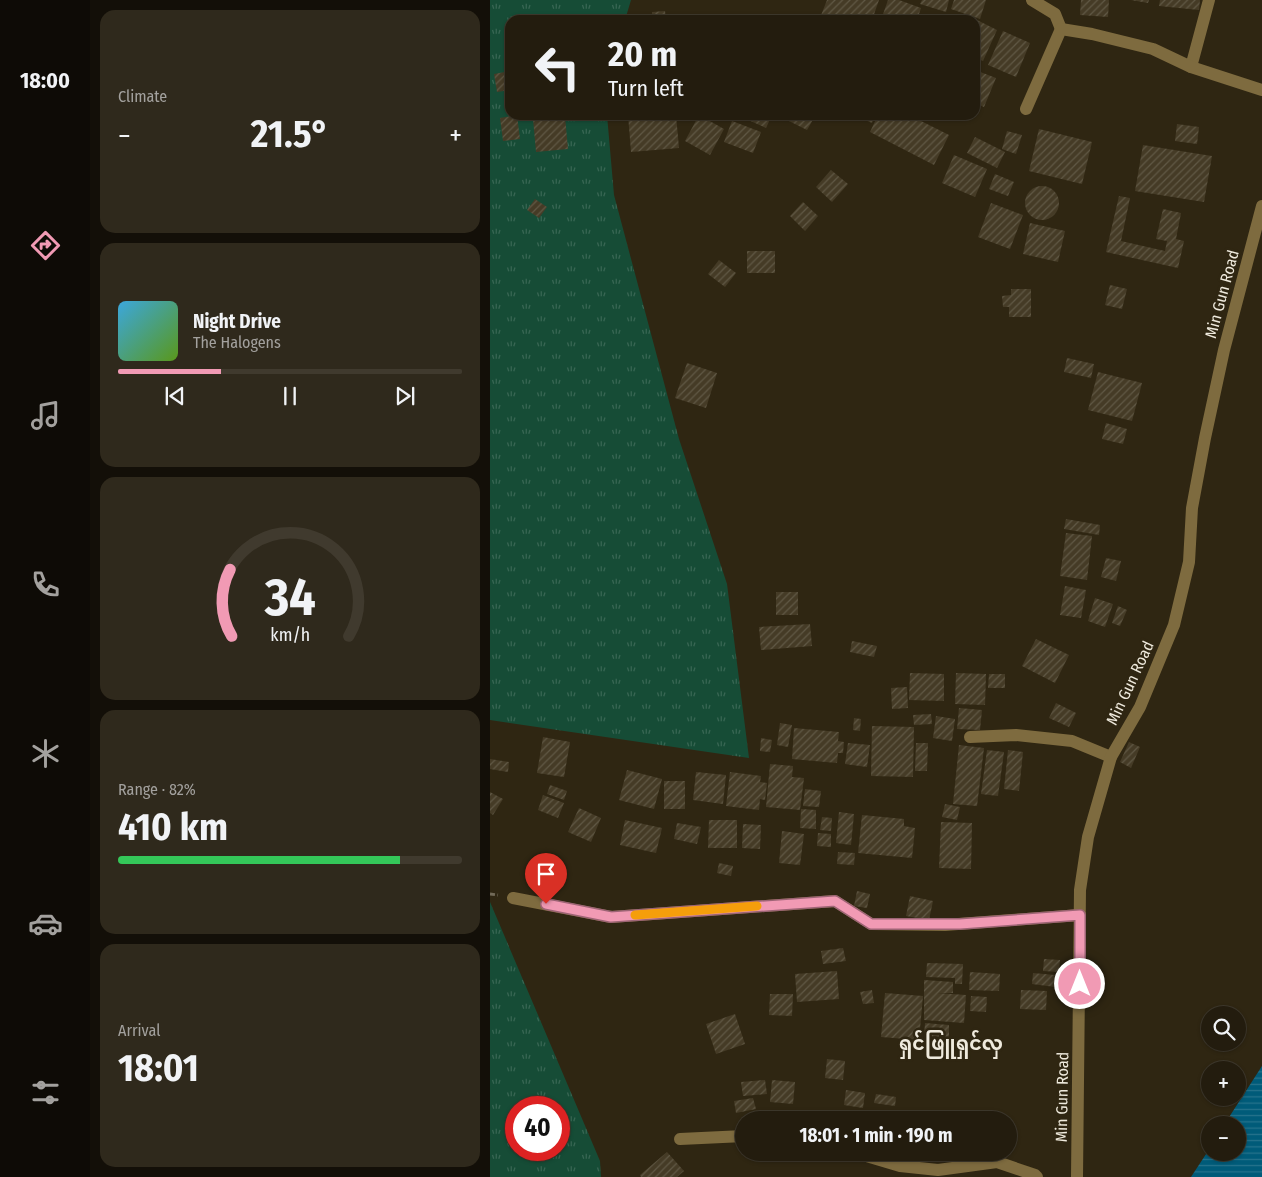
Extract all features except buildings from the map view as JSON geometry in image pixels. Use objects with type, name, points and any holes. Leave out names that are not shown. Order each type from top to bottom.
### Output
[{"type":"street","points":[[1026,109],[1061,29],[1055,14],[1032,0]]},
{"type":"street","points":[[1192,67],[1209,0]]},
{"type":"street","points":[[1061,29],[1092,34],[1152,49],[1192,67],[1262,90]]},
{"type":"street","name":"Min Gun Road","points":[[1076,1177],[1080,890],[1088,837],[1111,757],[1140,707],[1174,625],[1189,562],[1192,508],[1205,438],[1224,350],[1262,206]]},
{"type":"street","points":[[970,737],[1016,735],[1072,741],[1111,757]]},
{"type":"street","points":[[513,898],[611,917],[835,901],[871,924],[945,925],[1080,915]]},
{"type":"street","points":[[680,1139],[735,1136]]},
{"type":"street","points":[[883,1161],[900,1166],[938,1170],[997,1162],[1037,1177]]},
{"type":"green space","points":[[490,0],[631,0],[626,15],[505,15],[505,120],[607,120],[614,195],[679,439],[727,584],[749,758],[490,720]]},
{"type":"green space","points":[[490,902],[600,1161],[601,1177],[490,1177]]},
{"type":"water","points":[[1262,1066],[1262,1177],[1191,1177],[1201,1161],[1246,1161],[1246,1116],[1230,1116],[1236,1106],[1246,1106],[1246,1091]]},
{"type":"slow traffic","points":[[635,915],[757,906]]},
{"type":"district","name":"ရှင်ဖြူရှင်လှ","points":[[951,1043]]},
{"type":"route","points":[[546,904],[611,917],[835,901],[871,924],[945,925],[1006,922],[1080,915],[1080,984]]}]
